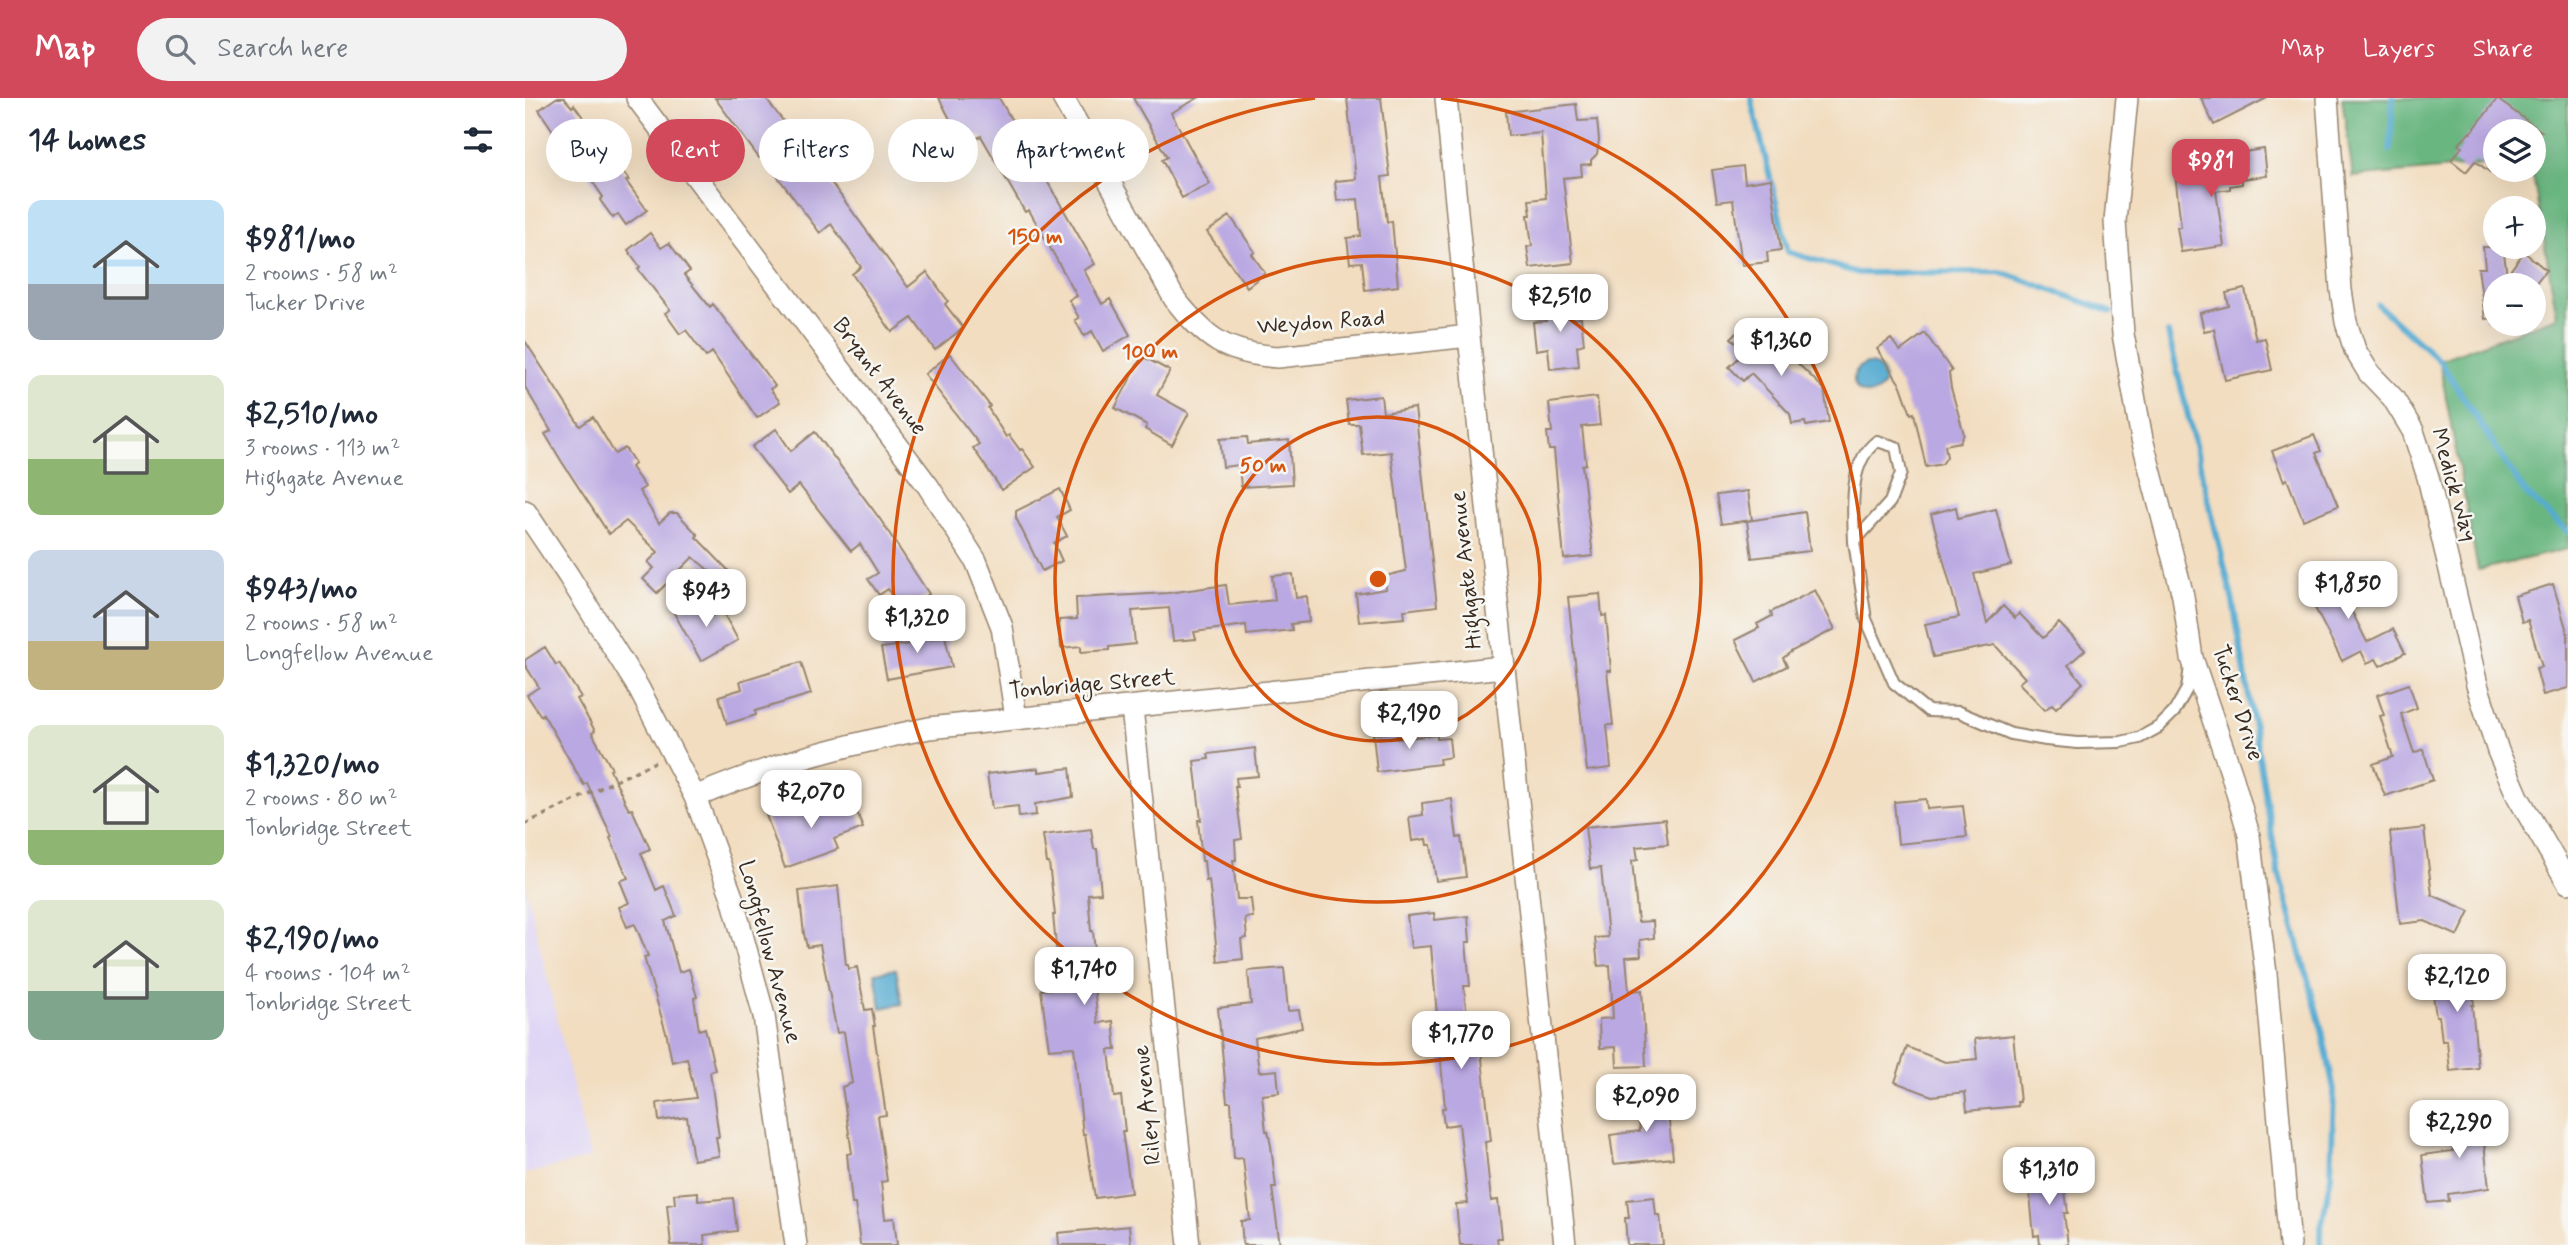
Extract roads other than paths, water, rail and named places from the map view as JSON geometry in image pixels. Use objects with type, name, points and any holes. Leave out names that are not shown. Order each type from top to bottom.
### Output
[{"type":"street","name":"Bryant Avenue","points":[[637,98],[928,486],[976,561],[1002,627],[1016,718]]},
{"type":"street","name":"Weydon Road","points":[[1063,98],[1174,298],[1193,323],[1218,342],[1247,355],[1278,357],[1469,336]]},
{"type":"street","name":"Highgate Avenue","points":[[1446,98],[1565,1245]]},
{"type":"street","name":"Tucker Drive","points":[[2127,98],[2115,221],[2123,334],[2142,439],[2183,596],[2192,657],[2249,835],[2266,974],[2290,1245]]},
{"type":"street","name":"Medick Way","points":[[2327,98],[2341,290],[2346,322],[2355,350],[2369,373],[2393,398],[2413,431],[2428,477],[2477,685],[2498,751],[2518,797],[2568,883]]},
{"type":"street","name":"Longfellow Avenue","points":[[525,511],[638,687],[695,797],[731,897],[764,1016],[796,1245]]},
{"type":"street","name":"Tonbridge Street","points":[[695,797],[747,775],[836,747],[929,728],[1503,667]]},
{"type":"street","name":"Riley Avenue","points":[[1132,708],[1189,1245]]},
{"type":"lane","points":[[1854,542],[1890,502],[1901,473],[1896,447],[1877,441],[1865,450],[1853,493],[1854,542],[1866,619],[1889,673],[1894,683],[1928,711],[1959,712],[2011,734],[2046,740],[2078,743],[2121,742],[2139,738],[2159,727],[2174,712],[2187,689],[2192,657]]},
{"type":"water","points":[[1869,364],[1880,368],[1884,379],[1880,390],[1869,394],[1858,390],[1854,379],[1858,368]]},
{"type":"water","points":[[896,969],[902,1004],[881,1008],[875,973]]},
{"type":"waterway","points":[[1751,98],[1788,252],[1858,273],[2001,272],[2111,312]]},
{"type":"waterway","points":[[2390,150],[2393,98]]},
{"type":"waterway","points":[[2378,305],[2439,360],[2525,493],[2568,532]]},
{"type":"waterway","points":[[2168,333],[2233,602],[2278,870],[2322,1030],[2334,1090],[2331,1176],[2321,1228],[2321,1245]]}]
